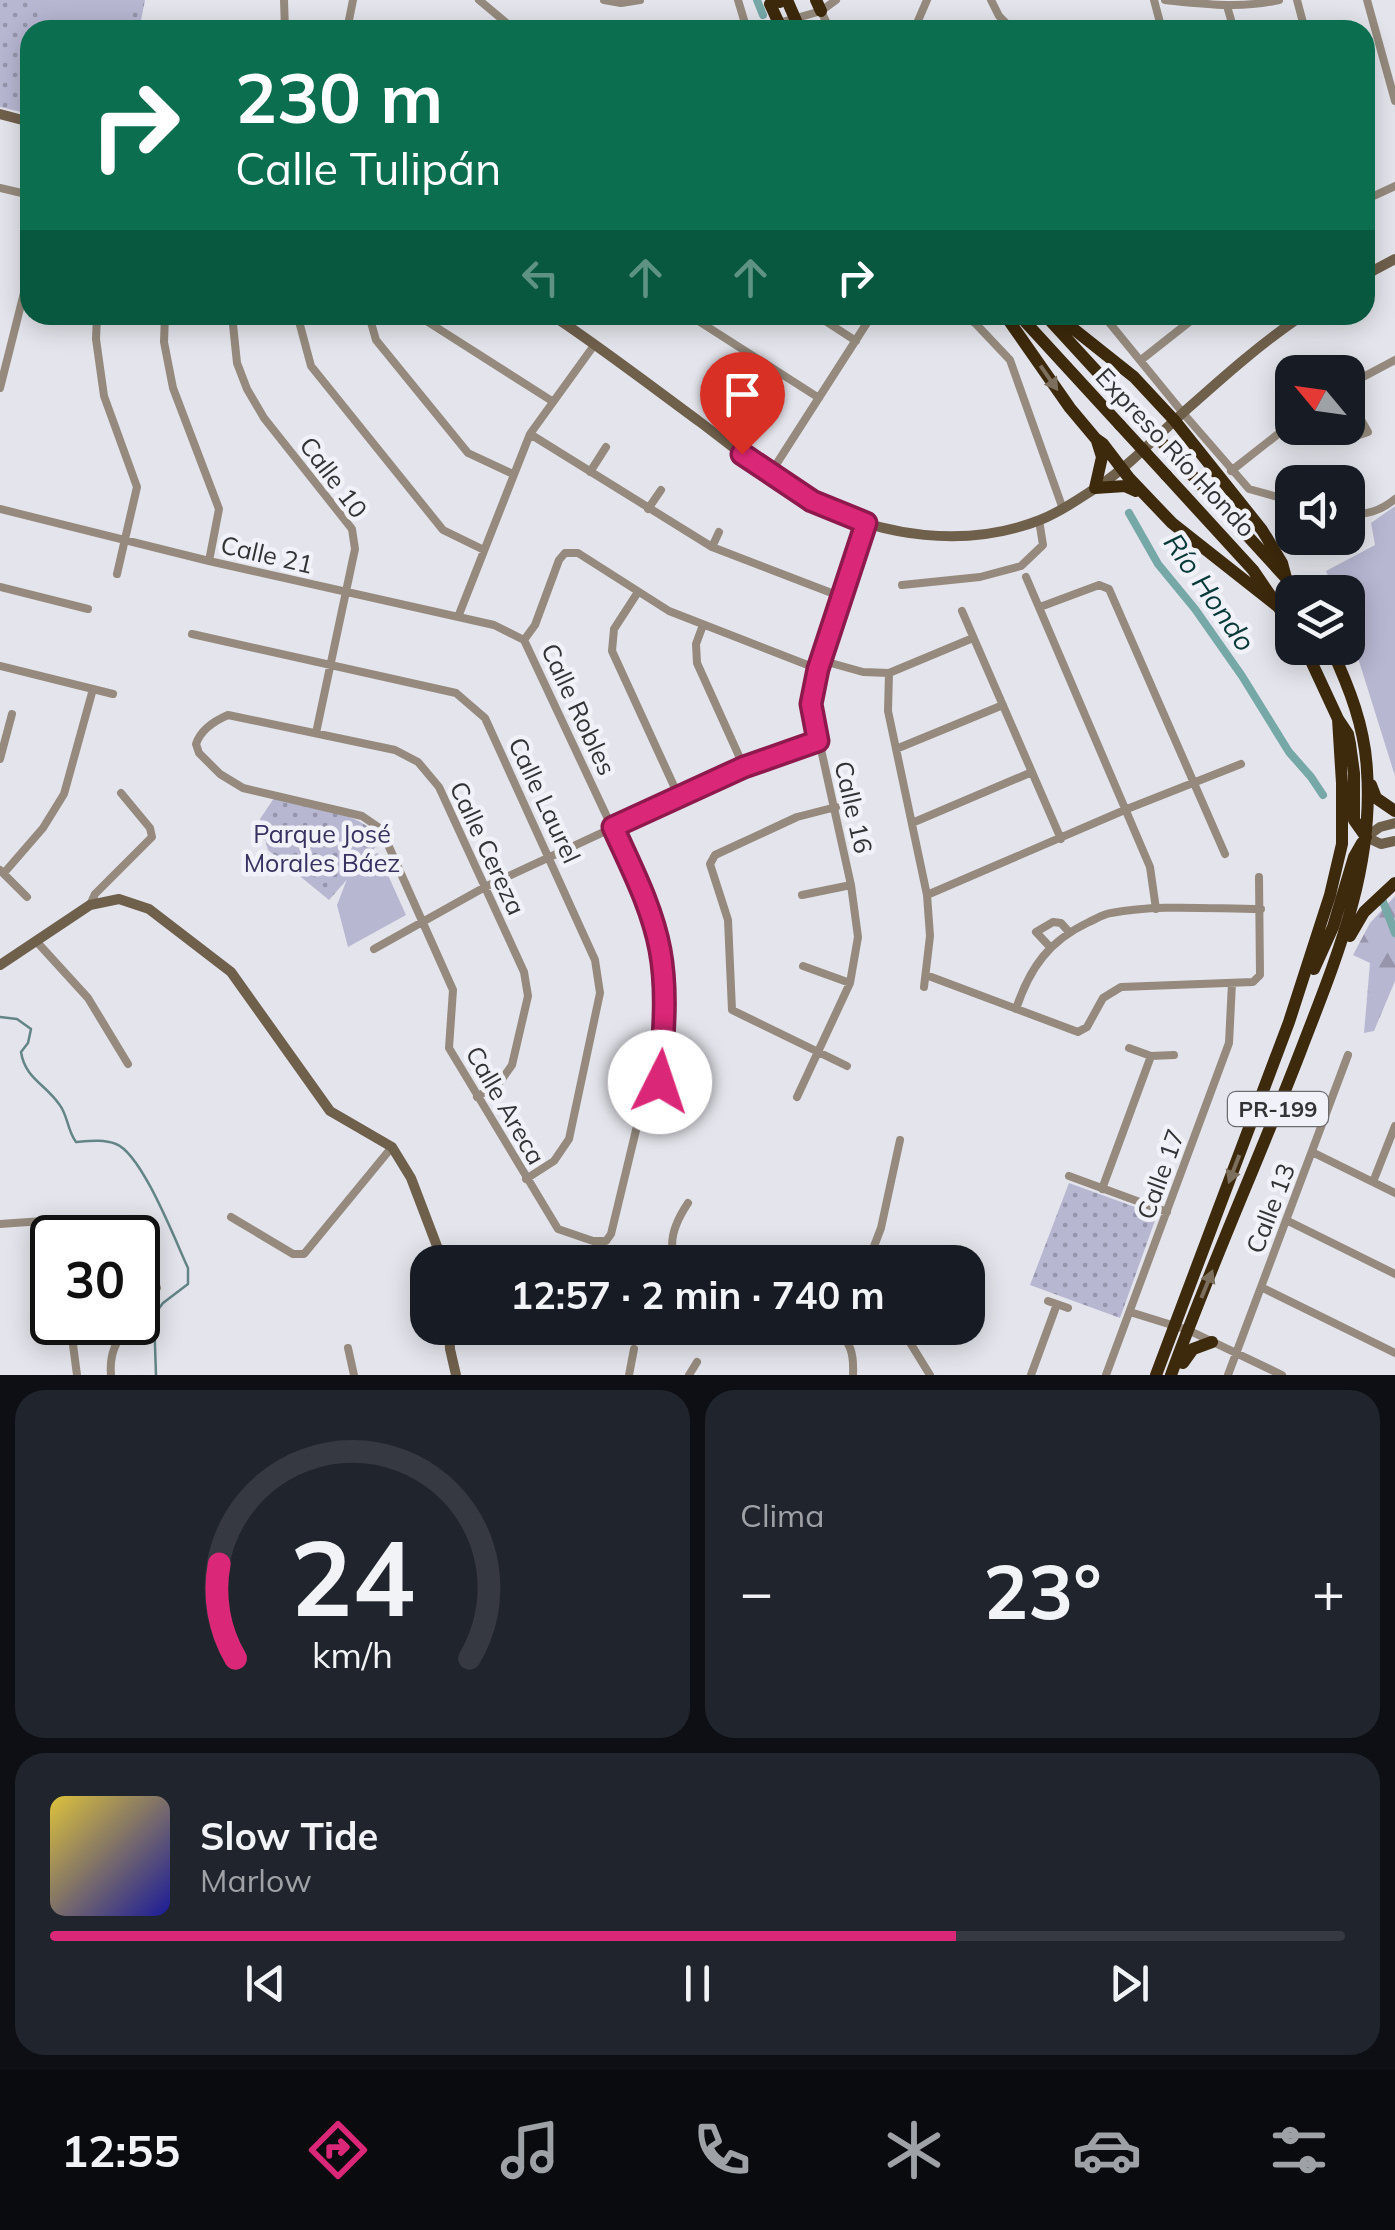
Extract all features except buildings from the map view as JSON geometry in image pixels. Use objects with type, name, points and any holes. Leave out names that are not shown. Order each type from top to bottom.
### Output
[{"type":"highway","points":[[1011,325],[1060,394],[1143,495],[1183,533],[1275,604]]},
{"type":"highway","name":"Expreso Río Hondo","points":[[1029,325],[1238,553],[1275,600]]},
{"type":"highway","name":"Expreso Río Hondo","points":[[1054,325],[1283,575]]},
{"type":"highway","points":[[1069,325],[1179,417],[1255,521],[1282,563],[1285,575]]},
{"type":"highway","points":[[1096,439],[1102,457],[1096,488],[1125,486],[1143,495]]},
{"type":"highway","points":[[1313,665],[1348,734],[1354,774],[1354,820],[1366,837]]},
{"type":"highway","points":[[1338,665],[1357,714],[1376,798],[1395,812]]},
{"type":"highway","name":"PR-199","points":[[1175,1375],[1181,1328],[1330,895],[1342,844],[1338,719]]},
{"type":"highway","points":[[1289,1022],[1333,926],[1354,857],[1366,837],[1368,774]]},
{"type":"highway","name":"PR-199","points":[[1156,1375],[1181,1328],[1338,956],[1360,881],[1366,837]]},
{"type":"highway","points":[[1338,956],[1364,912],[1395,883]]},
{"type":"highway","points":[[1175,1375],[1193,1348],[1212,1342]]},
{"type":"street","points":[[480,0],[503,20]]},
{"type":"street","points":[[604,0],[640,0]]},
{"type":"street","points":[[782,20],[836,0]]},
{"type":"street","points":[[1165,0],[1227,6],[1279,0]]},
{"type":"street","points":[[1227,6],[1231,20]]},
{"type":"street","points":[[1375,29],[1395,101]]},
{"type":"street","points":[[0,388],[20,309]]},
{"type":"street","points":[[97,325],[104,396],[136,487],[117,574]]},
{"type":"street","points":[[165,325],[173,388],[219,509],[210,562]]},
{"type":"street","name":"Calle 10","points":[[233,325],[237,364],[246,389],[264,418],[352,529],[356,549],[316,733]]},
{"type":"street","points":[[300,325],[311,366],[443,530],[484,550]]},
{"type":"street","points":[[372,325],[376,340],[468,454],[513,474]]},
{"type":"street","points":[[433,325],[552,401]]},
{"type":"street","points":[[567,325],[812,501],[866,523],[914,534],[957,537],[1001,531],[1063,509],[1122,468],[1290,325]]},
{"type":"street","points":[[705,325],[819,398]]},
{"type":"street","points":[[831,325],[856,341]]},
{"type":"street","points":[[770,474],[866,325]]},
{"type":"street","points":[[976,325],[1010,360],[1063,509]]},
{"type":"street","points":[[1112,325],[1179,417],[1249,489],[1275,496]]},
{"type":"street","points":[[1141,360],[1185,325]]},
{"type":"street","points":[[458,617],[530,434],[595,344]]},
{"type":"street","points":[[1365,377],[1395,360]]},
{"type":"street","points":[[530,434],[712,547],[842,598]]},
{"type":"street","points":[[1231,471],[1275,436]]},
{"type":"street","points":[[590,472],[606,447]]},
{"type":"street","points":[[648,510],[661,490]]},
{"type":"street","points":[[1365,514],[1395,500]]},
{"type":"street","name":"Calle 21","points":[[0,509],[210,562],[494,625],[524,640]]},
{"type":"street","points":[[902,585],[980,577],[1020,566],[1043,545],[1039,520]]},
{"type":"street","name":"Calle 16","points":[[796,1097],[850,983],[858,937],[836,807],[811,704],[819,665],[866,523]]},
{"type":"street","points":[[712,547],[719,532]]},
{"type":"street","points":[[524,640],[535,625],[559,560],[566,553],[578,554],[670,611],[819,665],[889,672],[974,638]]},
{"type":"street","points":[[1026,577],[1150,866],[1156,909]]},
{"type":"street","points":[[1040,607],[1099,584],[1109,589],[1225,854]]},
{"type":"street","points":[[0,588],[88,609]]},
{"type":"street","points":[[638,592],[614,630],[612,652],[679,797]]},
{"type":"street","points":[[962,610],[1061,838]]},
{"type":"street","points":[[703,625],[696,644],[697,663],[744,767]]},
{"type":"street","name":"Calle Laurel","points":[[192,634],[456,693],[485,718],[595,960],[600,993],[569,1139],[554,1161],[526,1179]]},
{"type":"street","name":"Calle Robles","points":[[524,640],[646,902],[660,950],[665,1004],[660,1082]]},
{"type":"street","points":[[0,666],[113,694]]},
{"type":"street","points":[[889,672],[888,711],[927,896],[930,936],[924,987]]},
{"type":"street","points":[[27,897],[2,872],[43,828],[64,794],[93,689]]},
{"type":"street","points":[[896,749],[1003,705]]},
{"type":"street","points":[[0,759],[12,714]]},
{"type":"street","name":"Calle Cereza","points":[[206,729],[214,720],[228,715],[395,750],[418,762],[439,787],[524,972],[528,996],[512,1065],[500,1082],[477,1098]]},
{"type":"street","name":"Calle Areca","points":[[206,729],[196,744],[199,753],[220,774],[243,788],[362,816],[381,830],[453,990],[449,1048],[558,1229],[593,1241],[606,1241],[611,1234],[636,1126]]},
{"type":"street","points":[[374,949],[549,856],[744,767],[818,741]]},
{"type":"street","points":[[927,896],[1241,764]]},
{"type":"street","points":[[912,823],[1032,772]]},
{"type":"street","points":[[90,906],[94,894],[152,838],[150,828],[121,793]]},
{"type":"street","points":[[836,807],[797,817],[716,855],[710,864],[728,920],[732,1010],[847,1066]]},
{"type":"street","points":[[1395,823],[1380,826],[1366,837],[1381,844],[1395,841]]},
{"type":"street","points":[[926,975],[1078,1032],[1087,1027],[1103,998],[1121,987],[1253,982],[1260,975],[1259,878]]},
{"type":"street","points":[[802,895],[851,885]]},
{"type":"street","points":[[0,965],[90,906],[118,899],[149,909],[231,972],[330,1111],[392,1147],[410,1178],[436,1245]]},
{"type":"street","points":[[1016,1009],[1050,947],[1069,932],[1108,913],[1261,909]]},
{"type":"street","points":[[1050,947],[1036,932],[1060,922],[1069,932]]},
{"type":"street","points":[[36,941],[88,998],[128,1064]]},
{"type":"street","points":[[803,966],[850,983]]},
{"type":"street","name":"Calle 17","points":[[1106,1375],[1230,1043],[1232,983]]},
{"type":"street","points":[[1129,1048],[1150,1056],[1174,1055]]},
{"type":"street","name":"Calle 13","points":[[1228,1375],[1348,1054]]},
{"type":"street","points":[[1102,1189],[1150,1056]]},
{"type":"street","points":[[1373,1182],[1395,1126]]},
{"type":"street","points":[[874,1245],[900,1140]]},
{"type":"street","points":[[230,1217],[293,1254],[304,1254],[392,1147]]},
{"type":"street","points":[[1312,1152],[1395,1193]]},
{"type":"street","points":[[1068,1176],[1167,1212]]},
{"type":"street","points":[[673,1245],[677,1220],[688,1203]]},
{"type":"street","points":[[1286,1220],[1395,1274]]},
{"type":"street","points":[[0,1224],[30,1222]]},
{"type":"street","points":[[1261,1287],[1395,1353]]},
{"type":"street","points":[[1031,1375],[1052,1302],[1068,1308]]},
{"type":"street","points":[[1130,1312],[1181,1328],[1282,1375]]},
{"type":"street","points":[[73,1345],[77,1375]]},
{"type":"street","points":[[111,1375],[110,1359],[117,1345]]},
{"type":"street","points":[[450,1345],[456,1375]]},
{"type":"street","points":[[850,1345],[854,1375]]},
{"type":"street","points":[[911,1345],[930,1375]]},
{"type":"street","points":[[348,1348],[354,1375]]},
{"type":"street","points":[[629,1375],[634,1350]]},
{"type":"street","points":[[689,1375],[697,1362]]},
{"type":"green space","points":[[0,0],[145,0],[141,20],[20,20],[20,112],[0,107]]},
{"type":"green space","points":[[42,0],[130,0],[126,20],[43,20]]},
{"type":"green space","points":[[1395,506],[1395,776],[1360,665],[1365,665],[1365,575],[1328,575],[1326,571],[1356,555],[1365,555],[1365,550],[1375,545],[1371,523]]},
{"type":"green space","name":"Parque José Morales Báez","points":[[274,798],[345,815],[379,837],[379,843],[329,900],[268,850],[260,819]]},
{"type":"green space","points":[[378,853],[406,915],[348,947],[337,905],[354,861]]},
{"type":"green space","points":[[1395,896],[1395,981],[1374,1031],[1364,1033],[1370,963],[1353,955],[1370,923]]},
{"type":"green space","points":[[1069,1183],[1157,1215],[1120,1318],[1030,1285]]},
{"type":"waterway","name":"Río Hondo","points":[[757,0],[763,15]]},
{"type":"waterway","name":"Río Hondo","points":[[1129,513],[1158,564],[1195,609],[1289,752],[1323,795]]},
{"type":"waterway","name":"Río Hondo","points":[[1382,899],[1395,933]]},
{"type":"waterway","points":[[0,1017],[17,1019],[31,1029],[21,1052],[23,1061],[62,1108],[76,1142],[116,1144],[136,1164],[157,1199],[188,1268],[188,1284],[154,1315],[156,1375]]},
{"type":"route","points":[[660,1082],[665,1004],[660,950],[646,902],[613,827],[744,767],[818,741],[811,704],[818,669],[866,523],[812,501],[742,454]]}]
